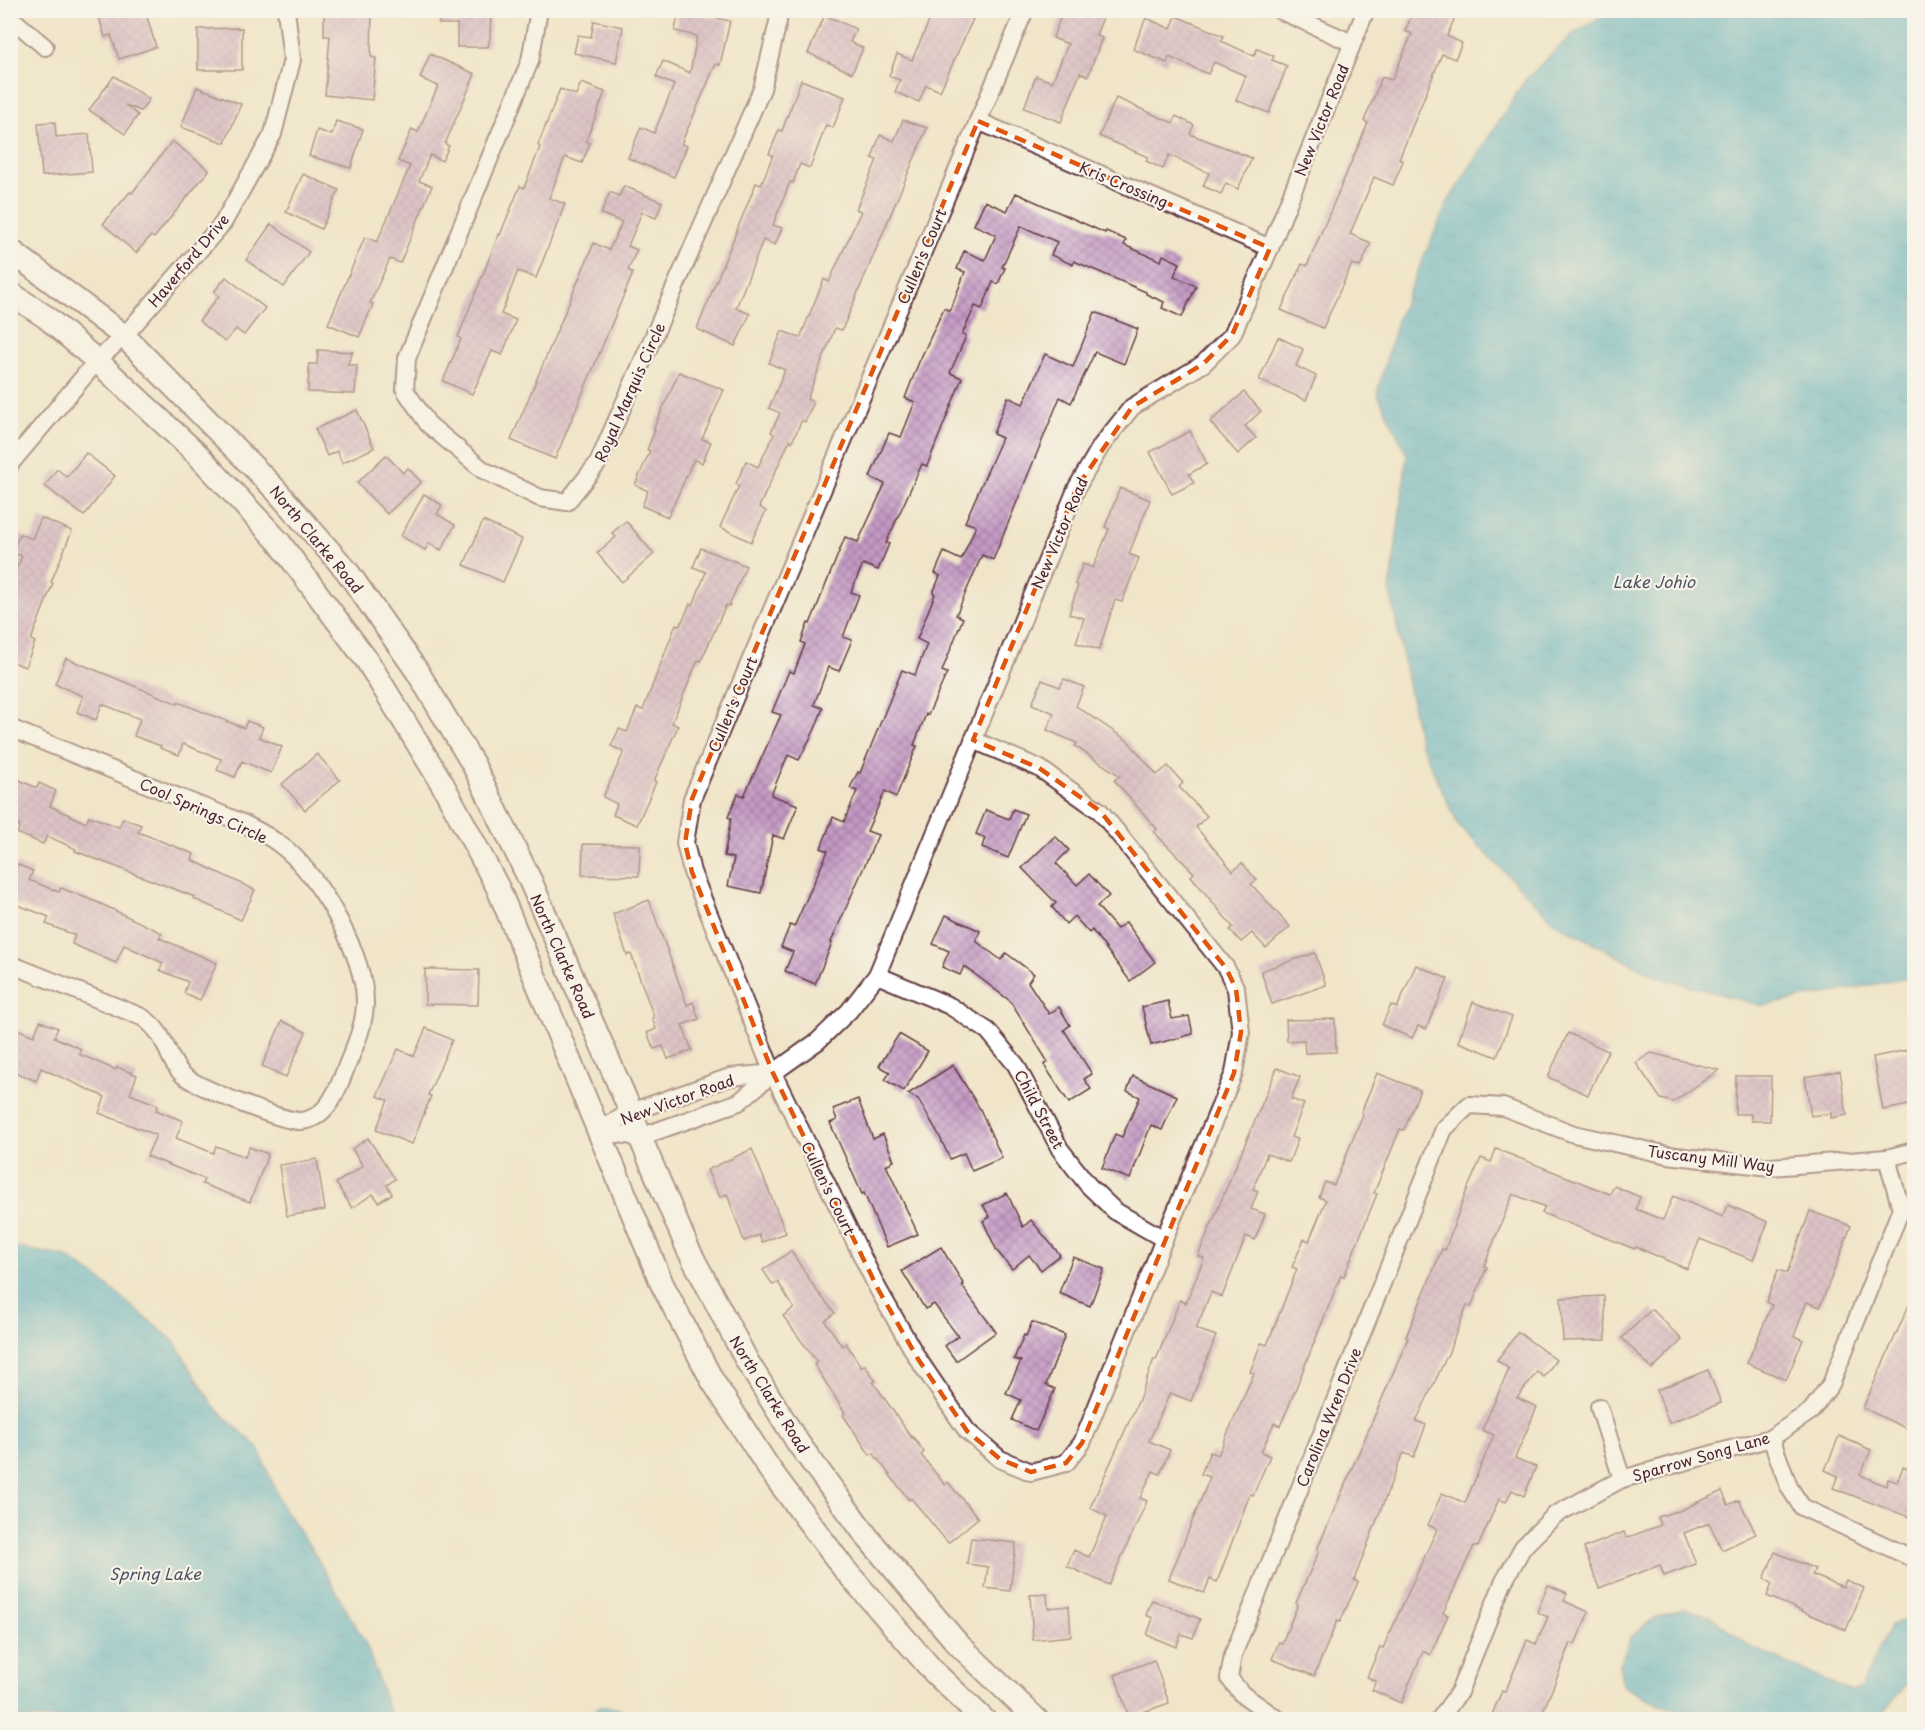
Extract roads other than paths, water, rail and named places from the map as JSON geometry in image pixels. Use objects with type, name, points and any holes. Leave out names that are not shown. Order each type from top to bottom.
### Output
[{"type":"street","name":"Haverford Drive","points":[[10,464],[97,361],[124,336],[223,223],[273,134],[292,60],[286,10]]},
{"type":"street","name":"Royal Marquis Circle","points":[[539,10],[530,61],[407,358],[405,390],[428,424],[483,470],[540,498],[567,502],[598,463],[762,89],[779,10]]},
{"type":"street","name":"Cullen's Court","points":[[973,740],[1039,768],[1100,811],[1226,968],[1236,989],[1242,1032],[1234,1073],[1082,1443],[1066,1463],[1031,1472],[1000,1459],[967,1431],[918,1359],[878,1289],[773,1073],[692,872],[685,843],[692,799],[1025,10]]},
{"type":"street","points":[[1279,10],[1352,43]]},
{"type":"street","name":"New Victor Road","points":[[597,1131],[640,1137],[739,1102],[773,1073],[818,1041],[849,1011],[877,975],[1077,487],[1101,446],[1132,407],[1203,364],[1232,335],[1270,248],[1366,10]]},
{"type":"street","points":[[10,17],[45,47]]},
{"type":"street","name":"Kris Crossing","points":[[978,121],[1270,248]]},
{"type":"street","name":"North Clarke Road","points":[[10,250],[124,336],[274,488],[347,571],[417,671],[473,764],[525,870],[631,1112],[688,1250],[747,1361],[798,1443],[868,1538],[958,1644],[1037,1719]]},
{"type":"street","name":"North Clarke Road","points":[[10,293],[46,317],[197,454],[279,542],[368,662],[443,785],[498,888],[662,1284],[712,1380],[770,1470],[845,1570],[934,1672],[984,1719]]},
{"type":"street","name":"Cool Springs Circle","points":[[10,728],[229,818],[265,835],[288,850],[314,878],[333,906],[359,971],[365,1004],[360,1032],[335,1096],[321,1112],[301,1121],[281,1117],[204,1087],[183,1075],[154,1025],[142,1017],[10,964]]},
{"type":"street","name":"Child Street","points":[[877,975],[950,1006],[988,1031],[1016,1065],[1060,1149],[1088,1185],[1115,1211],[1164,1239]]},
{"type":"street","name":"New Victor Road","points":[[597,1131],[631,1112],[730,1077],[773,1073]]},
{"type":"street","name":"Tuscany Mill Way","points":[[1469,1105],[1503,1107],[1574,1134],[1668,1155],[1770,1167],[1887,1158],[1914,1151]]},
{"type":"street","name":"Carolina Wren Drive","points":[[1279,1719],[1242,1694],[1229,1678],[1233,1655],[1444,1129],[1469,1105]]},
{"type":"street","name":"Sparrow Song Lane","points":[[1439,1719],[1459,1692],[1503,1583],[1524,1547],[1555,1515],[1622,1479],[1771,1438],[1811,1411],[1831,1384],[1901,1209],[1887,1158]]},
{"type":"street","points":[[1599,1407],[1622,1479]]},
{"type":"street","points":[[1771,1438],[1789,1487],[1802,1507],[1914,1559]]},
{"type":"water","name":"Lake Johio","points":[[1896,10],[1914,23],[1914,977],[1763,1006],[1657,977],[1555,923],[1458,825],[1419,740],[1390,591],[1407,455],[1377,393],[1398,317],[1447,203],[1525,80],[1570,36],[1611,11]]},
{"type":"water","name":"Spring Lake","points":[[11,1246],[67,1257],[97,1277],[174,1341],[215,1408],[258,1447],[282,1506],[313,1551],[366,1644],[392,1719],[11,1719]]},
{"type":"water","points":[[1685,1608],[1712,1617],[1749,1646],[1852,1692],[1861,1688],[1890,1625],[1912,1617],[1914,1619],[1914,1678],[1877,1719],[1697,1719],[1645,1698],[1623,1686],[1619,1665],[1631,1637],[1654,1618]]},
{"type":"water","points":[[600,1706],[615,1708],[648,1719],[596,1719],[593,1712]]}]
